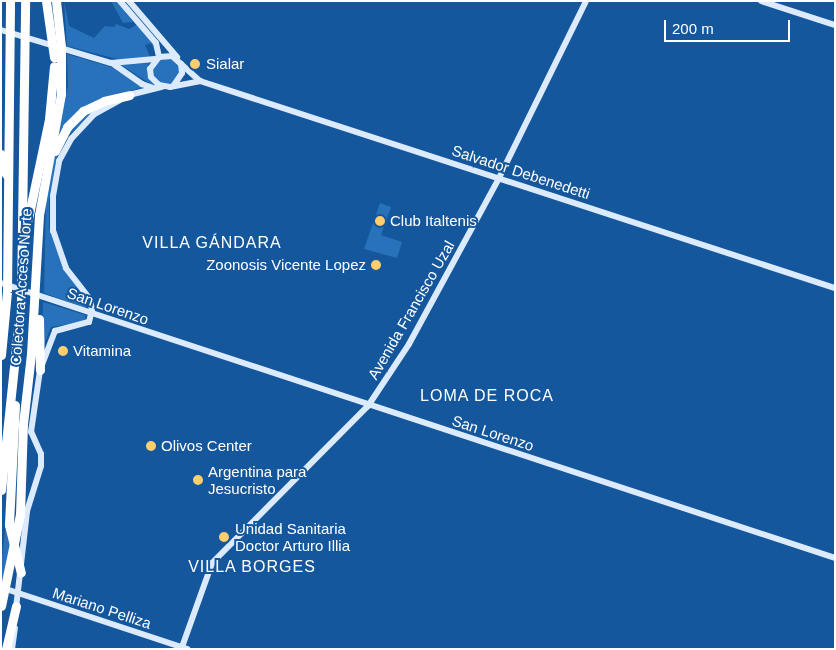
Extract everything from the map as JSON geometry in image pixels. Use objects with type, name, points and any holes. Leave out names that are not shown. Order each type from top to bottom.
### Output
[{"type":"highway","points":[[1,355],[7,292],[10,189],[10,1]]},
{"type":"highway","points":[[1,490],[15,368],[24,244],[25,1]]},
{"type":"highway","points":[[24,244],[49,119],[54,62],[46,1]]},
{"type":"highway","name":"Colectora Acceso Norte","points":[[1,606],[7,591],[7,580],[16,536],[42,189],[62,81],[56,1]]},
{"type":"highway","points":[[42,189],[55,150],[72,121],[96,104],[129,95]]},
{"type":"highway","points":[[1,154],[10,189]]},
{"type":"highway","points":[[38,256],[40,370]]},
{"type":"highway","points":[[15,368],[16,434],[9,525],[21,573]]},
{"type":"highway","points":[[6,649],[16,606]]},
{"type":"street","points":[[120,1],[156,43],[157,58],[150,69],[151,77],[159,87]]},
{"type":"street","name":"Salvador Debenedetti","points":[[129,1],[179,62],[200,81],[835,288]]},
{"type":"street","name":"Avenida Francisco Uzal","points":[[185,648],[212,562],[368,406],[409,344],[499,178],[586,1]]},
{"type":"street","points":[[761,1],[835,25]]},
{"type":"street","points":[[1,30],[111,63],[130,64],[169,55],[179,62],[182,74],[174,86],[159,87],[129,95],[85,122],[66,147],[56,173],[52,211],[53,231],[66,268],[90,299],[90,318],[55,330],[40,370],[31,432],[41,454],[42,466],[27,511],[12,649]]},
{"type":"street","points":[[111,63],[142,84],[159,87]]},
{"type":"street","name":"Salvador Debenedetti","points":[[174,86],[200,81]]},
{"type":"street","name":"San Lorenzo","points":[[1,283],[52,300],[90,318],[835,558]]},
{"type":"street","name":"Mariano Pelliza","points":[[7,591],[185,648]]},
{"type":"shaded area","points":[[64,1],[69,26],[94,38],[105,26],[114,27],[116,24],[129,29],[138,24],[157,47],[156,54],[151,43],[145,45],[150,57],[121,60],[67,46]]},
{"type":"shaded area","points":[[111,1],[118,1],[133,22],[123,23]]},
{"type":"shaded area","points":[[67,54],[114,68],[143,87],[98,101],[73,117],[58,136],[68,85]]},
{"type":"shaded area","points":[[165,55],[181,64],[178,82],[162,87],[150,69]]},
{"type":"shaded area","points":[[149,63],[147,70],[154,86],[121,65]]},
{"type":"shaded area","points":[[98,106],[100,108],[67,136],[57,156],[49,200],[49,228],[63,268],[88,302],[85,308],[44,293],[46,196],[53,159],[64,135],[75,120]]},
{"type":"shaded area","name":"Club Italtenis","points":[[380,203],[391,207],[381,235],[402,242],[397,258],[364,249]]},
{"type":"shaded area","points":[[43,302],[85,315],[86,321],[51,327],[41,352]]},
{"type":"shaded area","points":[[9,497],[10,544],[1,589],[1,565]]},
{"type":"place","name":"Sialar","points":[[195,64]]},
{"type":"place","name":"Club Italtenis","points":[[380,221]]},
{"type":"place","name":"Zoonosis Vicente Lopez","points":[[376,265]]},
{"type":"place","name":"Vitamina","points":[[63,351]]},
{"type":"place","name":"Olivos Center","points":[[151,446]]},
{"type":"place","name":"Argentina para Jesucristo","points":[[198,480]]},
{"type":"place","name":"Unidad Sanitaria Doctor Arturo Illia","points":[[224,537]]},
{"type":"district","name":"VILLA GÁNDARA","points":[[212,243]]},
{"type":"district","name":"LOMA DE ROCA","points":[[487,396]]},
{"type":"district","name":"VILLA BORGES","points":[[252,567]]}]
